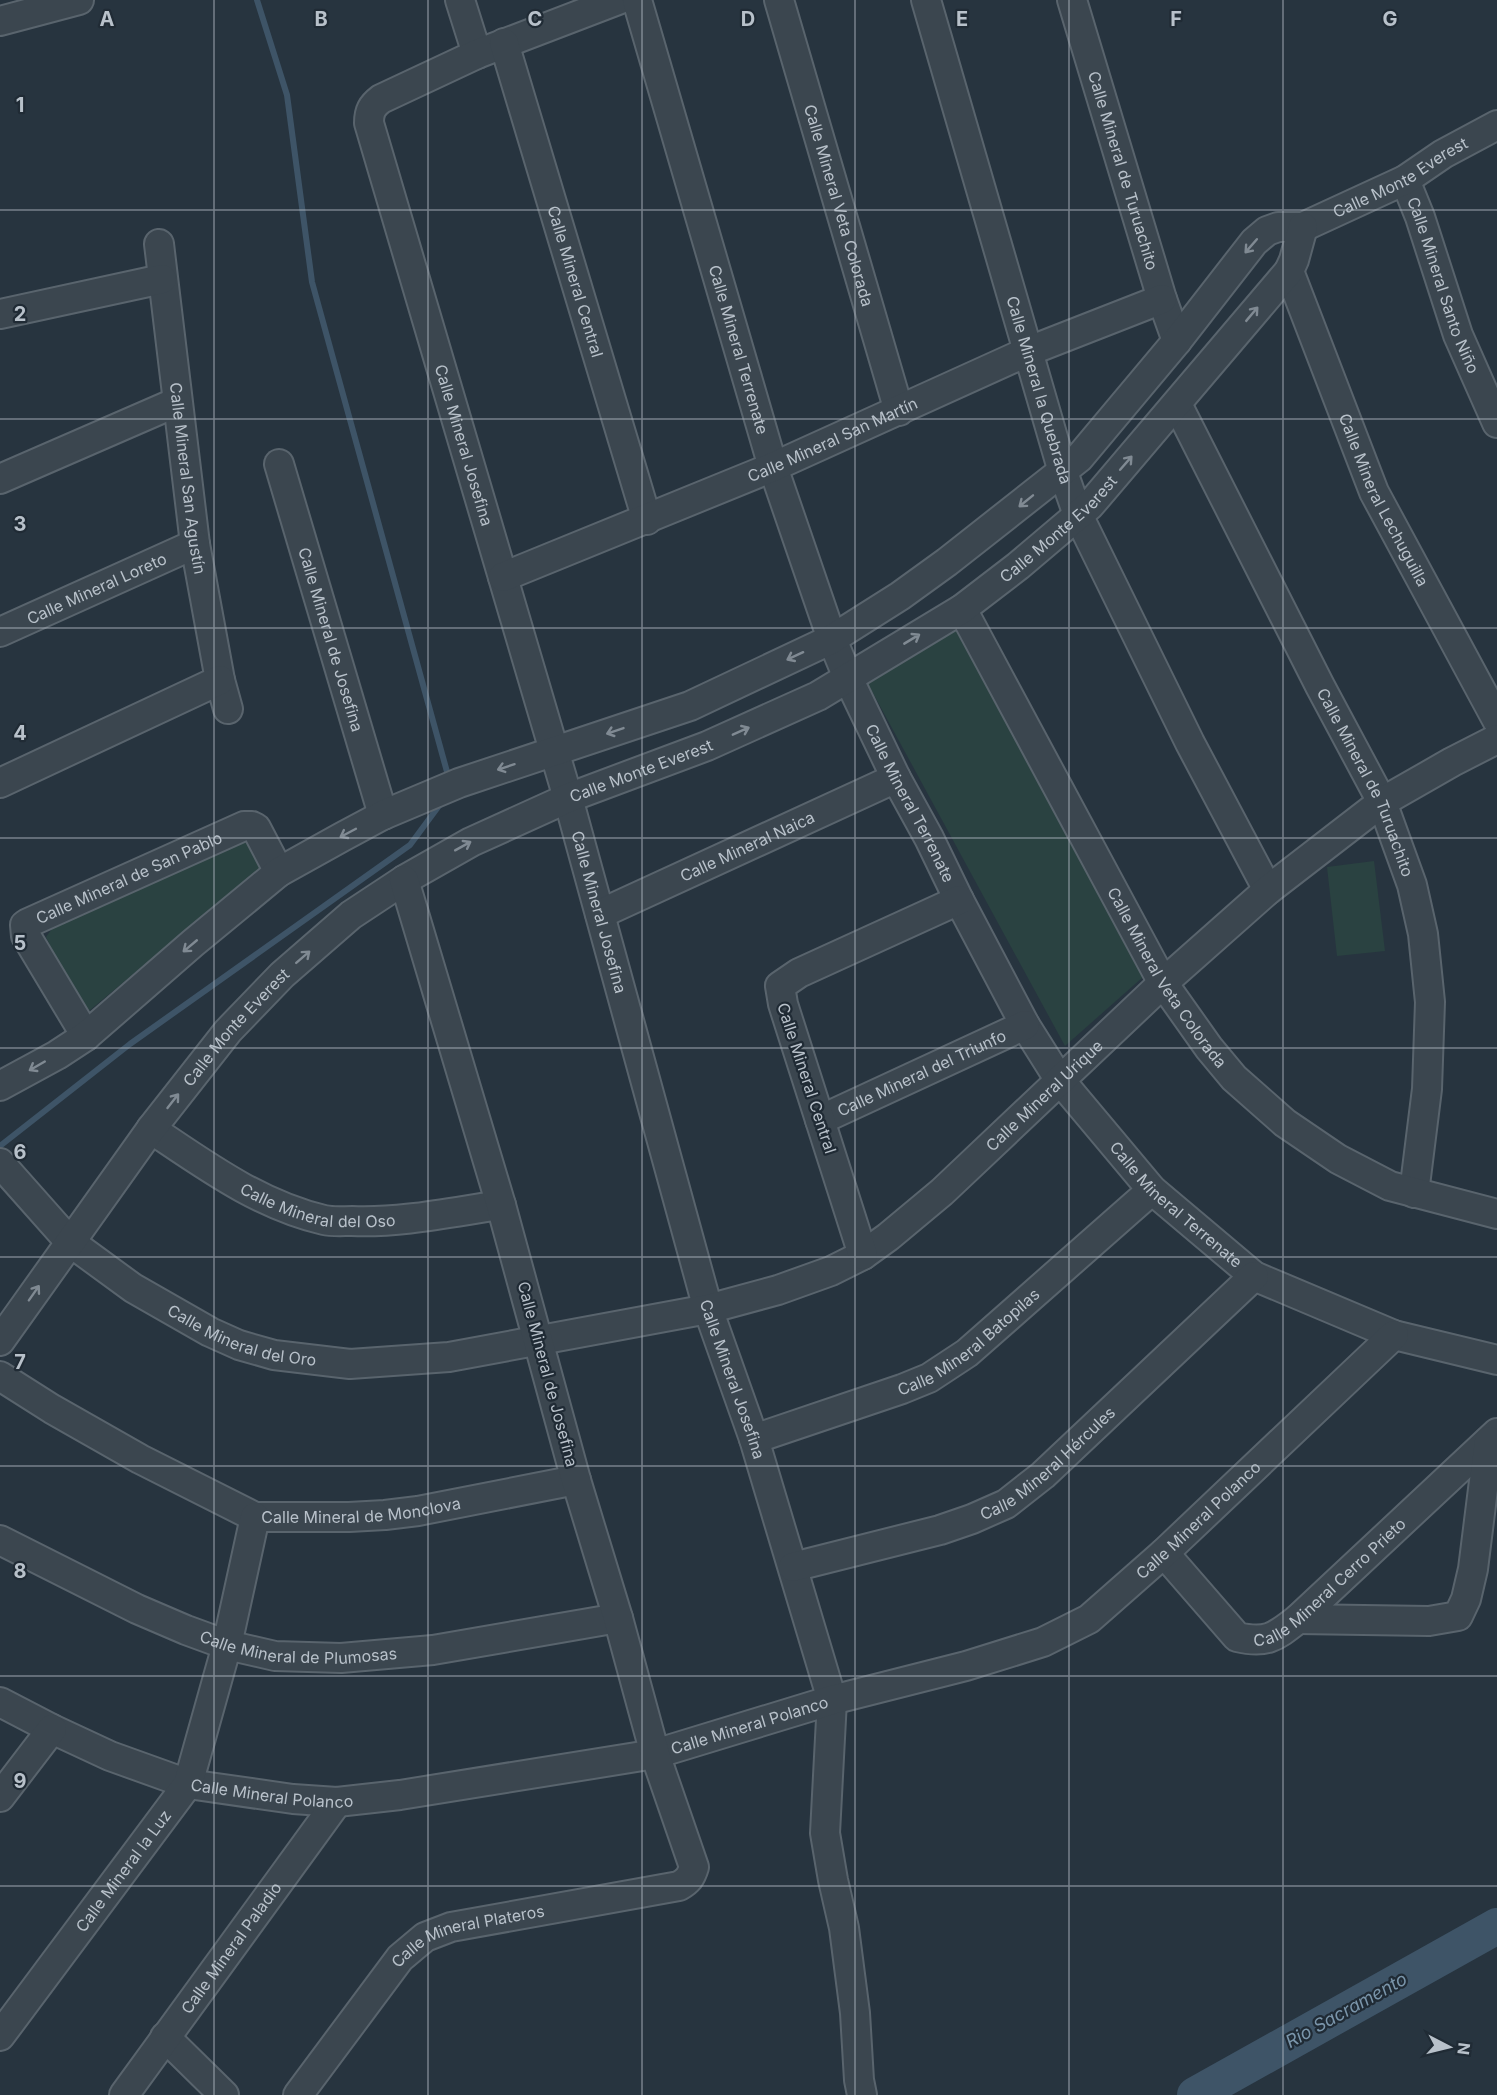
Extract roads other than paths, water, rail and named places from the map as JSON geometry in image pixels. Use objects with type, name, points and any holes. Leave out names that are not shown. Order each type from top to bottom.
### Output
[{"type":"street","points":[[0,21],[79,0]]},
{"type":"street","points":[[460,0],[477,54],[618,0]]},
{"type":"street","name":"Calle Mineral Terrenate","points":[[637,0],[772,467],[832,639],[896,778],[1025,1025],[1059,1079],[1152,1190],[1254,1276],[1394,1335],[1497,1360]]},
{"type":"street","name":"Calle Mineral Veta Colorada","points":[[779,0],[899,411]]},
{"type":"street","name":"Calle Mineral la Quebrada","points":[[926,0],[1063,472],[1078,515],[1190,743],[1268,890]]},
{"type":"street","name":"Calle Mineral de Turuachito","points":[[1072,0],[1162,299],[1177,341]]},
{"type":"street","name":"Calle Mineral Central","points":[[504,43],[647,520]]},
{"type":"street","name":"Calle Mineral Josefina","points":[[477,54],[381,99],[369,113],[369,123],[568,798],[708,1309],[754,1439],[832,1700],[825,1833],[845,1939],[855,2013],[862,2095]]},
{"type":"street","name":"Calle Monte Everest","points":[[0,1086],[49,1060],[86,1036],[279,872],[383,815],[449,787],[690,706],[832,639],[900,596],[1079,458],[1177,341],[1254,242],[1267,231],[1278,226],[1303,227],[1405,180],[1443,154],[1497,125]]},
{"type":"street","name":"Calle Mineral Santo Niño","points":[[1405,180],[1420,217],[1458,335],[1497,423]]},
{"type":"street","name":"Calle Monte Everest","points":[[0,1341],[151,1129],[228,1030],[282,975],[351,915],[404,880],[471,842],[568,798],[707,746],[818,696],[962,609],[1018,566],[1090,505],[1289,271],[1303,227]]},
{"type":"street","name":"Calle Mineral San Agustín","points":[[159,244],[195,544],[220,680],[228,709]]},
{"type":"street","name":"Calle Mineral Lechuguilla","points":[[1289,271],[1374,492],[1497,720]]},
{"type":"street","points":[[0,314],[162,279]]},
{"type":"street","name":"Calle Mineral San Martín","points":[[503,577],[772,467],[1029,351],[1162,299]]},
{"type":"street","points":[[0,479],[177,402]]},
{"type":"street","name":"Calle Mineral de Turuachito","points":[[1177,404],[1315,676],[1382,802],[1412,885],[1423,934],[1430,1002],[1427,1089],[1414,1193]]},
{"type":"street","name":"Calle Mineral de Josefina","points":[[279,464],[383,815]]},
{"type":"street","name":"Calle Mineral Loreto","points":[[0,632],[195,544]]},
{"type":"street","name":"Calle Mineral Veta Colorada","points":[[962,609],[1163,983],[1209,1048],[1234,1078],[1285,1124],[1338,1159],[1390,1186],[1497,1214]]},
{"type":"street","points":[[0,783],[220,680]]},
{"type":"street","name":"Calle Mineral Urique","points":[[539,1341],[708,1309],[778,1290],[831,1271],[863,1255],[942,1192],[1059,1079],[1268,890],[1382,802],[1497,739]]},
{"type":"street","name":"Calle Mineral Naica","points":[[600,914],[896,778]]},
{"type":"street","name":"Calle Mineral de San Pablo","points":[[86,1036],[29,942],[24,931],[25,925],[33,919],[244,826],[256,828],[279,872]]},
{"type":"street","name":"Calle Mineral de Josefina","points":[[404,880],[501,1205],[576,1480],[618,1618],[655,1754],[694,1867]]},
{"type":"street","name":"Calle Mineral Central","points":[[863,1255],[783,1004],[780,986],[799,973],[959,900]]},
{"type":"street","name":"Calle Mineral del Triunfo","points":[[820,1120],[1025,1025]]},
{"type":"street","name":"Calle Mineral del Oso","points":[[151,1129],[229,1181],[287,1208],[326,1220],[371,1222],[403,1220],[501,1205]]},
{"type":"street","name":"Calle Mineral del Oro","points":[[0,1164],[70,1242],[133,1288],[210,1332],[239,1345],[274,1355],[350,1364],[449,1357],[539,1341]]},
{"type":"street","name":"Calle Mineral Batopilas","points":[[754,1439],[929,1378],[967,1353],[1152,1190]]},
{"type":"street","name":"Calle Mineral Hércules","points":[[793,1567],[940,1530],[1006,1504],[1043,1474],[1254,1276]]},
{"type":"street","name":"Calle Mineral Polanco","points":[[0,1702],[110,1756],[188,1784],[293,1799],[337,1802],[400,1795],[655,1754],[832,1700],[966,1666],[1043,1642],[1089,1619],[1164,1553],[1394,1335]]},
{"type":"street","name":"Calle Mineral de Monclova","points":[[0,1376],[52,1409],[140,1459],[255,1517],[349,1518],[385,1515],[418,1511],[576,1480]]},
{"type":"street","points":[[1298,1619],[1429,1621],[1458,1616],[1466,1599],[1473,1569],[1493,1437]]},
{"type":"street","name":"Calle Mineral Cerro Prieto","points":[[1164,1553],[1237,1637],[1260,1640],[1273,1638],[1298,1619],[1493,1437]]},
{"type":"street","name":"Calle Mineral la Luz","points":[[0,2036],[188,1784],[227,1645],[255,1517]]},
{"type":"street","name":"Calle Mineral de Plumosas","points":[[0,1540],[137,1609],[227,1645],[275,1656],[341,1658],[433,1650],[618,1618]]},
{"type":"street","points":[[0,1797],[52,1729]]},
{"type":"street","name":"Calle Mineral Paladio","points":[[124,2095],[337,1802]]},
{"type":"street","name":"Calle Mineral Plateros","points":[[298,2095],[400,1958],[425,1937],[451,1927],[679,1886],[687,1882],[694,1867]]},
{"type":"street","points":[[165,2037],[224,2095]]},
{"type":"waterway","points":[[257,0],[287,95],[312,282],[449,779]]},
{"type":"waterway","points":[[0,1146],[130,1044],[410,845],[441,803]]},
{"type":"waterway","name":"Rio Sacramento","points":[[1195,2095],[1497,1926]]}]
